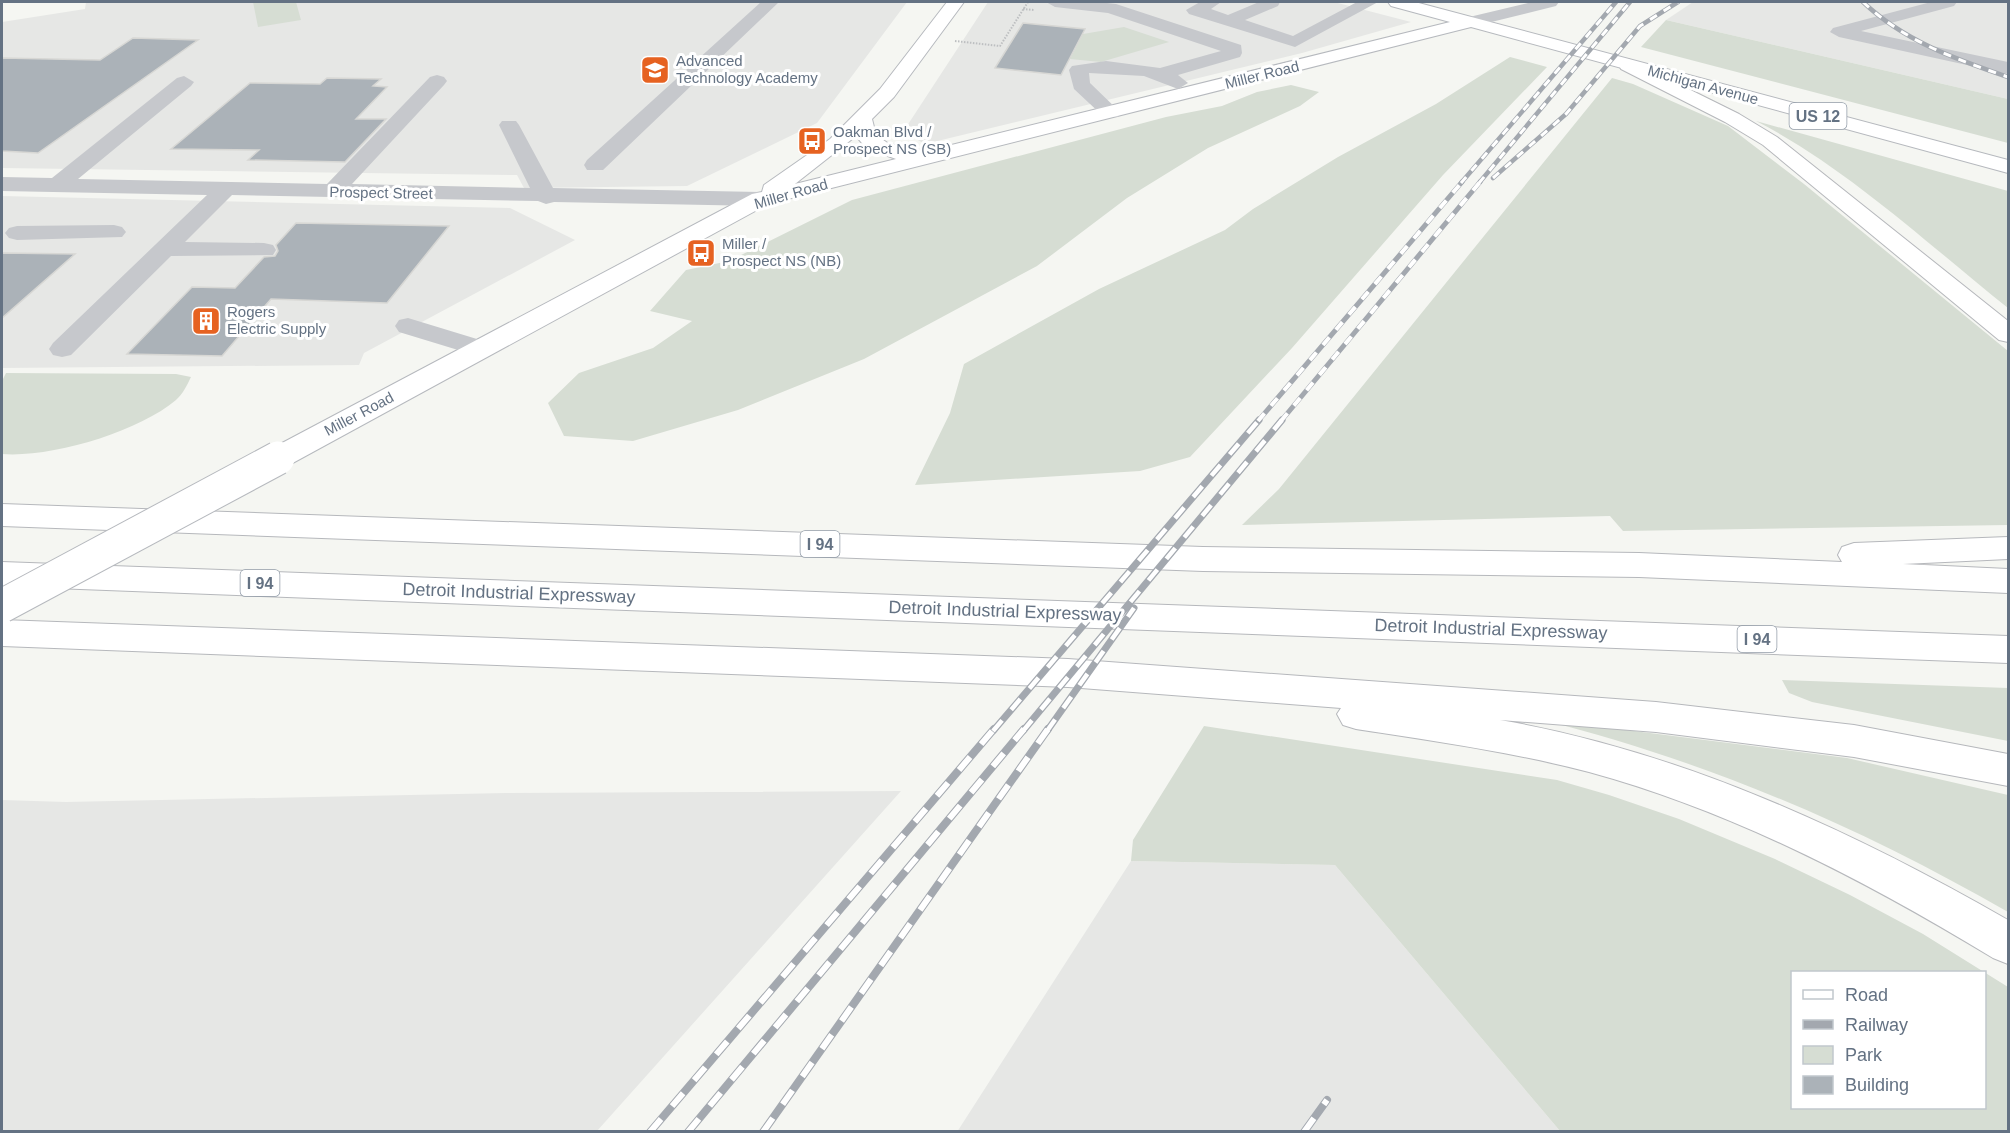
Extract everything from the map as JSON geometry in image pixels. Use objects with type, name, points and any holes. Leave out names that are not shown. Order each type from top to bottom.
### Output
[{"type":"main road","points":[[760,199],[837,143],[887,93],[955,2]]},
{"type":"main road","name":"Michigan Avenue","points":[[1406,2],[1471,22],[2008,167]]},
{"type":"main road","name":"Miller Road","points":[[2,606],[760,199],[1471,22]]},
{"type":"main road","points":[[1628,65],[1732,118],[1770,141],[2008,334]]},
{"type":"main road","points":[[862,117],[861,127],[866,138],[877,146],[896,153],[922,156],[957,151]]},
{"type":"main road","name":"I 94","points":[[2,515],[1203,559],[1639,565],[2008,581]]},
{"type":"main road","points":[[1639,565],[2008,548]]},
{"type":"main road","name":"Detroit Industrial Expressway","points":[[2,574],[2008,650]]},
{"type":"main road","points":[[2,633],[1108,675],[1656,717],[1854,741],[2008,770]]},
{"type":"main road","points":[[1108,675],[1527,741],[1632,770],[1698,792],[1819,842],[1887,874],[2008,943]]},
{"type":"street","points":[[770,2],[605,166],[787,2]]},
{"type":"street","points":[[1055,2],[1110,8],[1234,49],[1233,53],[1160,74],[1085,66],[1079,70],[1081,85],[1110,113]]},
{"type":"street","points":[[1213,2],[1195,10],[1295,42],[1369,2]]},
{"type":"street","points":[[1229,21],[1272,2]]},
{"type":"street","name":"Miller Road","points":[[1471,22],[1550,2]]},
{"type":"street","points":[[1948,2],[1839,32],[2008,68]]},
{"type":"street","points":[[1311,35],[1348,53]]},
{"type":"street","points":[[1160,74],[1192,92]]},
{"type":"street","points":[[332,192],[438,81]]},
{"type":"street","points":[[57,185],[183,82]]},
{"type":"street","points":[[509,125],[546,197]]},
{"type":"street","name":"Prospect Street","points":[[2,184],[546,197],[760,199]]},
{"type":"street","points":[[141,208],[164,188]]},
{"type":"street","points":[[62,349],[225,189]]},
{"type":"street","points":[[17,233],[114,232]]},
{"type":"street","points":[[165,249],[264,250]]},
{"type":"street","points":[[408,326],[481,349]]},
{"type":"path","points":[[957,42],[1000,46],[1028,2]]},
{"type":"shaded area","points":[[86,2],[907,2],[817,123],[687,186],[524,188],[517,175],[2,168],[2,22],[85,9]]},
{"type":"shaded area","points":[[988,2],[1334,2],[1411,22],[1302,53],[925,144],[903,132]]},
{"type":"shaded area","points":[[1693,2],[2008,2],[2008,99],[1666,20]]},
{"type":"shaded area","points":[[2,196],[510,208],[575,240],[364,353],[359,365],[2,368]]},
{"type":"shaded area","points":[[901,791],[597,1131],[2,1131],[2,800],[66,802],[506,793]]},
{"type":"shaded area","points":[[1131,861],[1335,865],[1560,1131],[957,1132]]},
{"type":"green space","points":[[253,2],[296,2],[301,20],[258,27]]},
{"type":"green space","points":[[1666,20],[2008,99],[2008,143],[1641,47]]},
{"type":"green space","points":[[1124,27],[1169,42],[1101,62],[1070,59],[1083,34]]},
{"type":"green space","points":[[1510,57],[1547,67],[1443,175],[1292,348],[1190,457],[1140,471],[915,485],[950,413],[964,364],[1099,289],[1225,230],[1253,209],[1338,157],[1436,104]]},
{"type":"green space","points":[[1612,78],[1633,84],[1728,126],[1804,184],[2008,351],[2008,525],[1623,531],[1610,516],[1242,525],[1279,489]]},
{"type":"green space","points":[[1291,85],[1319,92],[1300,106],[1208,148],[1127,198],[1037,266],[864,359],[738,410],[633,441],[564,436],[548,403],[579,373],[653,348],[692,321],[650,311],[686,270],[729,261],[852,200],[1166,117],[1222,106],[1257,92]]},
{"type":"green space","points":[[1756,121],[2008,191],[2008,308],[1854,184],[1822,161]]},
{"type":"green space","points":[[6,373],[176,374],[191,377],[176,400],[160,412],[117,432],[45,452],[2,454],[2,381]]},
{"type":"green space","points":[[1782,680],[2008,688],[2008,741],[1812,702],[1789,693]]},
{"type":"green space","points":[[1539,719],[1847,758],[2008,795],[2008,912],[1894,851],[1780,799],[1663,755]]},
{"type":"green space","points":[[1204,726],[1557,780],[1609,795],[1679,819],[1775,859],[1923,934],[1982,971],[1791,971],[1791,1109],[1986,1109],[1986,973],[2008,987],[2008,1131],[1560,1131],[1335,865],[1131,861],[1133,840]]},
{"type":"building","points":[[1023,23],[1085,29],[1061,75],[995,68]]},
{"type":"building","points":[[133,38],[198,40],[38,153],[2,151],[2,58],[100,60]]},
{"type":"building","points":[[327,78],[381,79],[373,86],[387,87],[356,119],[386,119],[345,162],[248,160],[259,150],[171,149],[250,83],[320,84]]},
{"type":"building","points":[[296,223],[449,226],[387,303],[271,299],[222,356],[127,354],[192,287],[235,288],[264,257],[275,256],[278,251],[276,245]]},
{"type":"building","points":[[2,253],[75,254],[2,318]]},
{"type":"railway","points":[[1461,183],[1616,2]]},
{"type":"railway","points":[[1479,183],[1630,2]]},
{"type":"railway","points":[[1493,178],[1566,114],[1640,26],[1678,2]]},
{"type":"railway","points":[[1863,2],[1879,16],[1913,38],[1950,56],[2008,77]]},
{"type":"railway","points":[[1258,421],[1462,182]]},
{"type":"railway","points":[[1281,421],[1480,182]]},
{"type":"railway","points":[[993,731],[1259,420]]},
{"type":"railway","points":[[1023,731],[1282,420]]},
{"type":"railway","points":[[1047,731],[1134,608]]},
{"type":"railway","points":[[650,1132],[994,729]]},
{"type":"railway","points":[[688,1132],[1024,729]]},
{"type":"railway","points":[[763,1132],[1048,729]]},
{"type":"railway","points":[[1304,1132],[1327,1100]]},
{"type":"place","name":"Advanced Technology Academy","points":[[655,70]]},
{"type":"place","name":"Oakman Blvd / Prospect NS (SB)","points":[[812,141]]},
{"type":"place","name":"Miller / Prospect NS (NB)","points":[[701,253]]},
{"type":"place","name":"Rogers Electric Supply","points":[[206,321]]}]
